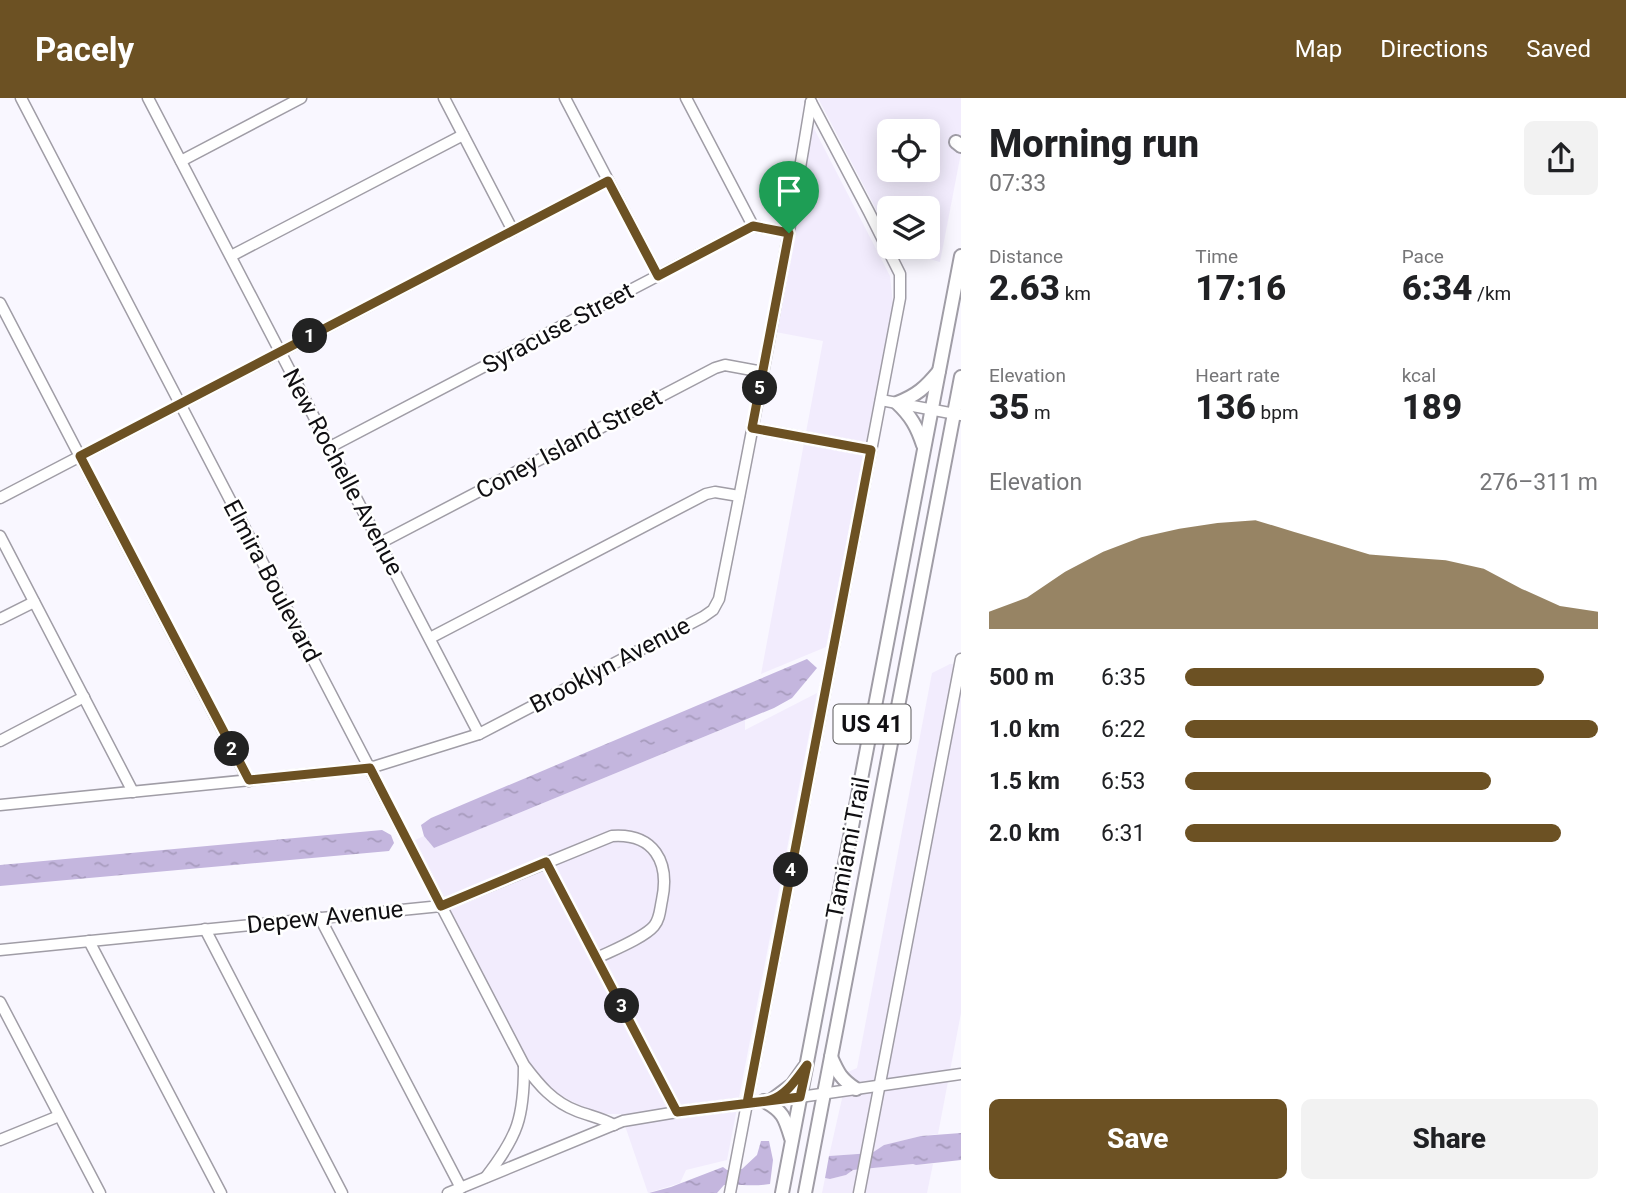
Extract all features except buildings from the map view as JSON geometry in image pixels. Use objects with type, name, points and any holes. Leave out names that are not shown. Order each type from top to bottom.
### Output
[{"type":"main road","name":"Tamiami Trail","points":[[782,1193],[961,256]]},
{"type":"main road","points":[[924,447],[917,427],[909,414],[897,403],[914,396],[939,371]]},
{"type":"main road","name":"Tamiami Trail","points":[[805,1193],[958,414],[961,377]]},
{"type":"main road","points":[[831,1056],[844,1081],[856,1089]]},
{"type":"main road","points":[[792,1141],[782,1114],[768,1100],[792,1085],[807,1065]]},
{"type":"street","name":"Elmira Boulevard","points":[[20,98],[524,1065],[543,1089],[560,1103],[614,1125]]},
{"type":"street","name":"New Rochelle Avenue","points":[[148,98],[480,734]]},
{"type":"street","points":[[181,161],[301,98]]},
{"type":"street","points":[[444,98],[513,231]]},
{"type":"street","points":[[565,98],[658,276]]},
{"type":"street","points":[[686,98],[753,226],[789,233]]},
{"type":"street","points":[[730,1191],[900,298],[900,274],[810,100]]},
{"type":"street","name":"Brooklyn Avenue","points":[[0,806],[370,768],[480,734],[712,610],[719,599],[763,372],[810,100]]},
{"type":"street","points":[[231,256],[463,135]]},
{"type":"street","points":[[0,498],[608,181]]},
{"type":"street","name":"Syracuse Street","points":[[330,447],[753,226]]},
{"type":"street","points":[[0,303],[249,780]]},
{"type":"street","name":"Coney Island Street","points":[[380,542],[715,368],[725,365],[763,372]]},
{"type":"street","points":[[881,400],[958,414]]},
{"type":"street","points":[[752,428],[871,450]]},
{"type":"street","points":[[430,638],[706,494],[715,492],[739,496]]},
{"type":"street","points":[[0,536],[134,792]]},
{"type":"street","points":[[0,619],[34,602]]},
{"type":"street","points":[[859,1193],[961,659]]},
{"type":"street","points":[[0,741],[84,697]]},
{"type":"street","name":"Depew Avenue","points":[[0,950],[441,906],[612,836],[636,838],[656,853],[662,864],[665,876],[658,919],[646,933],[597,958]]},
{"type":"street","points":[[546,862],[677,1112]]},
{"type":"street","points":[[320,918],[461,1188]]},
{"type":"street","points":[[205,929],[342,1193]]},
{"type":"street","points":[[89,941],[221,1193]]},
{"type":"street","points":[[0,1002],[5,1022],[100,1193]]},
{"type":"street","name":"Elmira Boulevard","points":[[485,1178],[504,1152],[519,1122],[523,1101],[524,1065]]},
{"type":"street","points":[[449,1193],[623,1121],[961,1074]]},
{"type":"street","points":[[0,1140],[59,1116]]},
{"type":"shaded area","points":[[818,98],[961,98],[961,153],[940,262],[930,259],[940,259],[940,196],[877,196],[877,211]]},
{"type":"shaded area","points":[[806,113],[877,251],[877,259],[881,259],[890,276],[893,304],[826,647],[761,674],[823,341],[765,330]]},
{"type":"shaded area","points":[[950,664],[961,665],[961,1013],[938,1134],[884,1145],[872,1153],[829,1156],[848,1072],[857,1068],[932,673]]},
{"type":"shaded area","points":[[817,693],[727,1160],[686,1170],[680,1183],[648,1193],[621,1114],[606,1114],[583,1107],[556,1093],[536,1073],[413,841],[424,836],[434,848],[745,720],[745,730]]},
{"type":"shaded area","points":[[933,1164],[927,1193],[822,1193],[825,1178],[846,1175],[853,1170]]},
{"type":"water","points":[[807,659],[817,668],[792,698],[774,708],[434,848],[424,836],[421,825],[431,818]]},
{"type":"water","points":[[382,830],[391,835],[394,843],[389,851],[0,886],[0,865]]},
{"type":"water","points":[[961,1133],[961,1160],[853,1170],[846,1175],[825,1178],[829,1156],[872,1153],[884,1145],[921,1136]]},
{"type":"water","points":[[761,1141],[769,1141],[773,1160],[770,1184],[724,1185],[717,1193],[649,1193],[723,1167],[727,1170],[742,1169],[757,1155]]},
{"type":"route","points":[[608,181],[658,276],[753,226],[789,233],[752,428],[871,450],[747,1103],[772,1100],[782,1094],[807,1065],[800,1097],[677,1112],[546,862],[441,906],[370,768],[249,780],[80,456],[608,181]]}]
